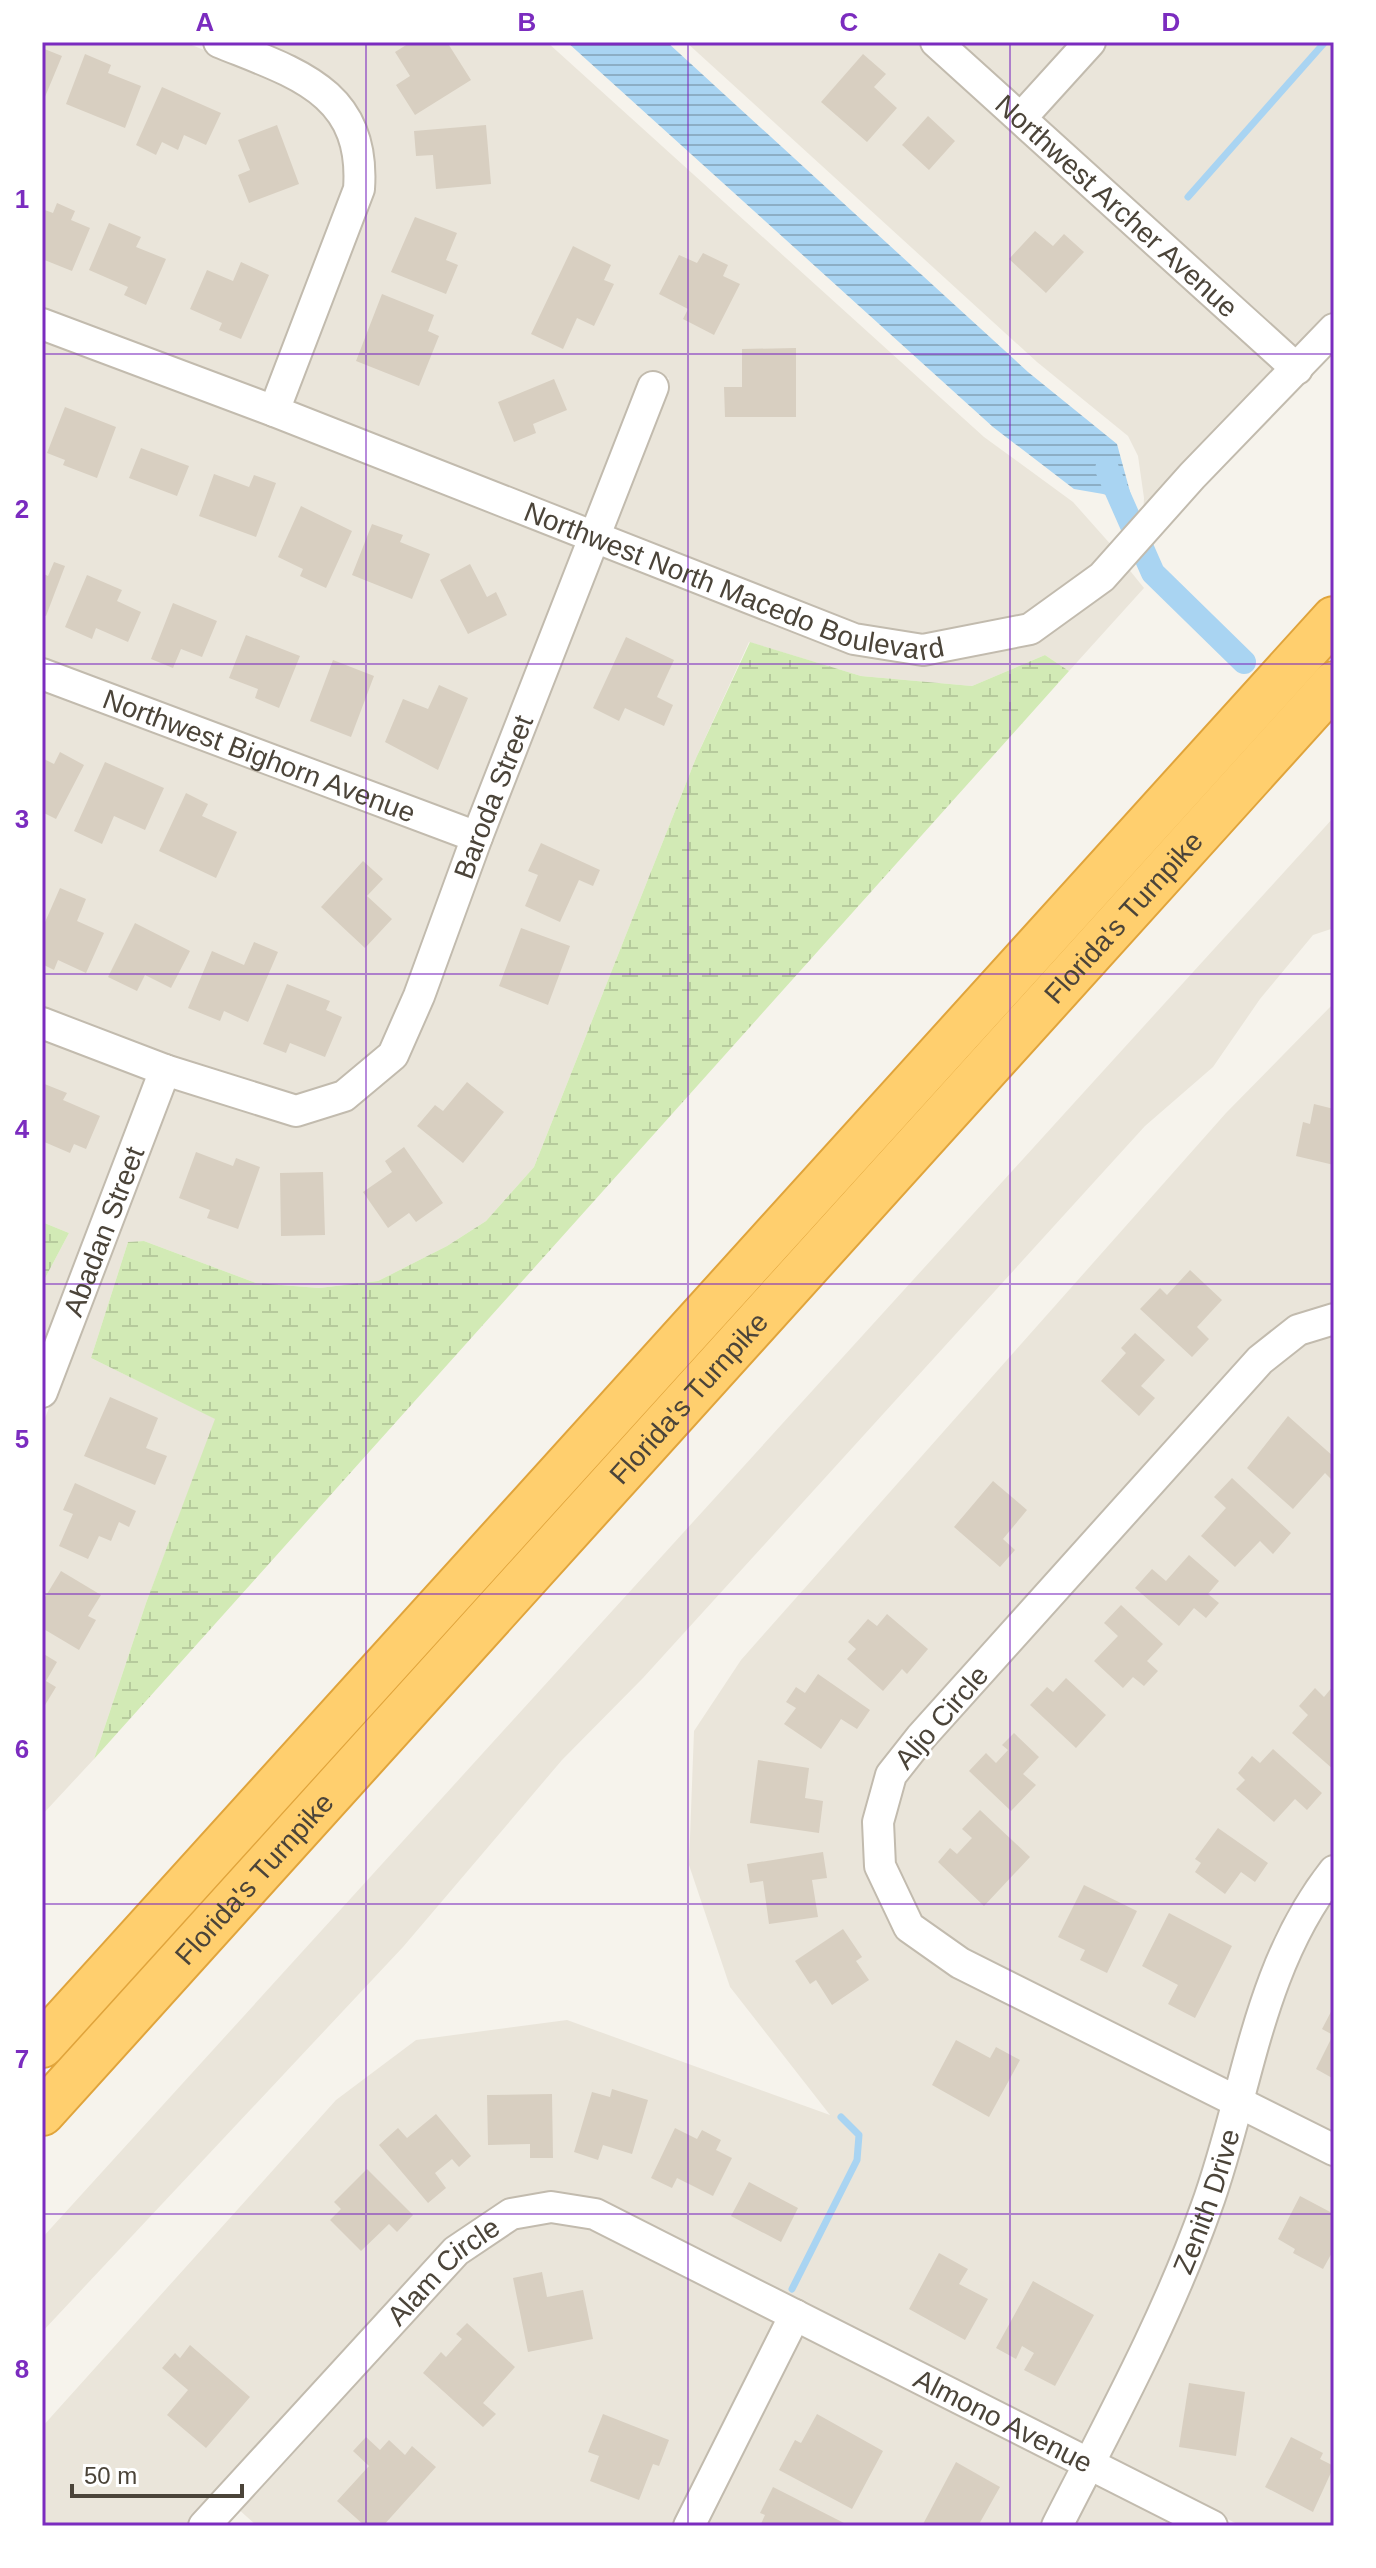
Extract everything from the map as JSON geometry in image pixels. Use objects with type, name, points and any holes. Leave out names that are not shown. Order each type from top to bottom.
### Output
[{"type":"highway","name":"Florida's Turnpike","points":[[42,2045],[1334,619]]},
{"type":"highway","name":"Florida's Turnpike","points":[[42,2113],[1334,684]]},
{"type":"street","points":[[219,42],[291,71],[327,94],[349,122],[359,153],[359,189],[274,411]]},
{"type":"street","name":"Northwest Archer Avenue","points":[[936,42],[1297,369]]},
{"type":"street","points":[[1021,118],[1090,42]]},
{"type":"street","name":"Northwest North Macedo Boulevard","points":[[42,324],[274,411],[854,639],[923,650],[1030,629],[1102,577],[1192,476],[1334,329]]},
{"type":"street","name":"Baroda Street","points":[[165,1070],[296,1111],[344,1096],[393,1055],[419,996],[477,837],[653,387]]},
{"type":"street","name":"Northwest Bighorn Avenue","points":[[42,674],[477,837]]},
{"type":"street","points":[[42,1023],[165,1070]]},
{"type":"street","name":"Abadan Street","points":[[42,1392],[165,1070]]},
{"type":"street","name":"Aljo Circle","points":[[1334,1319],[1298,1330],[1260,1360],[921,1737],[891,1775],[878,1822],[880,1866],[909,1927],[960,1963],[1334,2150]]},
{"type":"street","name":"Zenith Drive","points":[[1057,2526],[1182,2273],[1240,2103],[1253,2035],[1273,1980],[1316,1894],[1334,1871]]},
{"type":"street","name":"Alam Circle","points":[[220,2520],[456,2251],[511,2214],[551,2207],[595,2214],[795,2315]]},
{"type":"street","points":[[689,2526],[795,2315]]},
{"type":"street","name":"Almono Avenue","points":[[795,2315],[1212,2526]]},
{"type":"shaded area","points":[[42,42],[184,42],[285,82],[318,104],[344,145],[346,188],[268,395],[42,310]]},
{"type":"shaded area","points":[[255,42],[547,42],[984,437],[1073,502],[1113,547],[1094,568],[1026,618],[924,637],[858,626],[611,530],[669,378],[646,372],[589,521],[290,403],[359,224],[348,98],[321,72]]},
{"type":"shaded area","points":[[686,42],[916,42],[1279,371],[1143,514],[1138,456],[1128,436],[1037,362]]},
{"type":"shaded area","points":[[956,42],[1074,42],[1022,100]]},
{"type":"shaded area","points":[[1106,42],[1334,42],[1334,311],[1297,351],[1039,116]]},
{"type":"shaded area","points":[[42,338],[579,545],[470,821],[42,660]]},
{"type":"shaded area","points":[[602,554],[848,650],[987,652],[1127,567],[1144,588],[1069,671],[1045,655],[972,686],[861,676],[749,642],[696,758],[534,1167],[486,1221],[447,1246],[378,1281],[319,1288],[256,1283],[144,1241],[128,1242],[91,1358],[216,1419],[146,1603],[94,1759],[42,1815],[42,1426],[172,1086],[291,1123],[394,1070],[399,1071],[410,1057],[407,1053]]},
{"type":"shaded area","points":[[42,688],[461,845],[383,1048],[339,1085],[298,1098],[170,1058],[42,1009]]},
{"type":"shaded area","points":[[1334,817],[1334,928],[1313,935],[1260,999],[1213,1067],[1145,1126],[643,1678],[562,1760],[403,1947],[42,2332],[42,2238]]},
{"type":"shaded area","points":[[1334,1003],[1334,1307],[1291,1320],[881,1768],[898,1934],[1225,2110],[1171,2270],[1084,2446],[602,2203],[510,2201],[219,2491],[189,2526],[42,2526],[42,2427],[336,2100],[416,2040],[567,2020],[830,2115],[730,1987],[689,1865],[694,1731],[741,1660],[1226,1113]]},
{"type":"shaded area","points":[[42,1037],[149,1078],[42,1359],[42,1284],[69,1233],[42,1222]]},
{"type":"shaded area","points":[[1334,1332],[1334,1852],[1305,1890],[1232,2084],[967,1952],[920,1918],[893,1861],[891,1822],[902,1780],[1268,1369],[1303,1341]]},
{"type":"shaded area","points":[[1334,1890],[1334,2135],[1254,2095],[1285,1984]]},
{"type":"shaded area","points":[[1247,2121],[1334,2165],[1334,2526],[1241,2526],[1106,2456]]},
{"type":"shaded area","points":[[550,2219],[590,2226],[778,2322],[676,2526],[257,2526],[236,2507],[464,2260],[515,2226]]},
{"type":"shaded area","points":[[800,2332],[1073,2469],[1044,2526],[702,2526]]},
{"type":"shaded area","points":[[1094,2480],[1183,2526],[1070,2526]]},
{"type":"green space","points":[[750,642],[861,676],[972,686],[1045,655],[1069,671],[94,1759],[146,1603],[215,1419],[91,1358],[128,1242],[144,1241],[256,1283],[319,1288],[378,1281],[447,1246],[486,1221],[534,1167],[696,758]]},
{"type":"green space","points":[[42,1222],[69,1233],[42,1284]]},
{"type":"water","points":[[567,42],[667,42],[1028,372],[1117,444],[1132,499],[1074,489],[993,427]]},
{"type":"building","points":[[411,42],[447,42],[471,80],[415,115],[396,85],[410,76],[395,52]]},
{"type":"building","points":[[42,48],[62,56],[42,104]]},
{"type":"building","points":[[85,54],[111,65],[108,73],[141,86],[125,128],[66,104]]},
{"type":"building","points":[[863,54],[886,74],[874,87],[897,108],[867,142],[821,102]]},
{"type":"building","points":[[162,87],[221,113],[206,145],[184,135],[178,150],[162,142],[156,155],[136,145]]},
{"type":"building","points":[[928,116],[955,141],[929,170],[902,145]]},
{"type":"building","points":[[277,125],[299,184],[249,203],[238,175],[250,170],[238,140]]},
{"type":"building","points":[[486,125],[491,184],[436,189],[433,155],[416,156],[414,131]]},
{"type":"building","points":[[57,203],[75,211],[71,220],[90,228],[72,271],[42,259],[42,209],[53,213]]},
{"type":"building","points":[[415,217],[457,233],[446,260],[458,265],[446,294],[391,272]]},
{"type":"building","points":[[109,223],[141,237],[136,247],[166,259],[146,305],[124,295],[128,287],[89,270]]},
{"type":"building","points":[[1035,231],[1053,246],[1064,234],[1084,252],[1046,293],[1009,259]]},
{"type":"building","points":[[573,246],[611,265],[604,280],[614,284],[594,326],[577,318],[563,349],[531,334]]},
{"type":"building","points":[[703,253],[728,265],[723,276],[740,284],[714,335],[683,319],[688,309],[659,294],[679,255],[697,263]]},
{"type":"building","points":[[241,262],[269,275],[241,339],[219,330],[222,323],[190,309],[207,270],[233,281]]},
{"type":"building","points":[[382,294],[434,315],[428,331],[439,336],[419,386],[356,361]]},
{"type":"building","points":[[796,348],[796,417],[725,417],[724,387],[742,387],[742,349]]},
{"type":"building","points":[[554,379],[567,410],[533,424],[536,433],[514,442],[498,402]]},
{"type":"building","points":[[65,407],[116,427],[97,478],[63,465],[65,460],[47,453]]},
{"type":"building","points":[[141,448],[189,466],[177,496],[129,478]]},
{"type":"building","points":[[214,474],[249,487],[254,475],[276,483],[256,537],[199,516]]},
{"type":"building","points":[[301,506],[352,531],[326,588],[300,576],[303,569],[278,557]]},
{"type":"building","points":[[372,524],[403,535],[400,542],[430,554],[412,599],[352,575]]},
{"type":"building","points":[[54,562],[65,566],[46,616],[42,615],[42,573],[48,576]]},
{"type":"building","points":[[470,564],[487,597],[496,592],[507,615],[468,634],[440,580]]},
{"type":"building","points":[[87,575],[122,590],[117,601],[141,612],[128,642],[96,628],[92,639],[65,627]]},
{"type":"building","points":[[173,603],[217,621],[202,657],[181,649],[173,668],[151,659]]},
{"type":"building","points":[[246,635],[300,656],[279,708],[255,698],[258,689],[229,678]]},
{"type":"building","points":[[626,637],[674,660],[657,697],[673,705],[664,726],[625,708],[619,721],[593,708]]},
{"type":"building","points":[[333,660],[374,676],[351,737],[310,721]]},
{"type":"building","points":[[439,685],[468,698],[438,770],[385,742],[403,699],[428,709]]},
{"type":"building","points":[[60,752],[84,765],[56,819],[42,812],[42,758],[54,764]]},
{"type":"building","points":[[105,762],[164,788],[145,830],[114,816],[102,844],[74,831]]},
{"type":"building","points":[[186,793],[208,804],[202,816],[237,832],[216,878],[159,851]]},
{"type":"building","points":[[541,843],[600,870],[593,886],[579,880],[560,922],[525,906],[538,875],[528,871]]},
{"type":"building","points":[[363,861],[383,879],[367,896],[392,919],[365,948],[321,907]]},
{"type":"building","points":[[60,888],[86,899],[77,921],[104,933],[86,973],[58,960],[54,970],[42,964],[42,929]]},
{"type":"building","points":[[135,923],[190,951],[171,988],[145,975],[137,991],[108,977]]},
{"type":"building","points":[[521,928],[570,946],[548,1005],[499,986]]},
{"type":"building","points":[[254,942],[278,952],[248,1022],[224,1011],[220,1021],[188,1008],[212,951],[244,965]]},
{"type":"building","points":[[287,984],[330,1001],[326,1010],[342,1017],[325,1057],[290,1043],[286,1053],[263,1044]]},
{"type":"building","points":[[467,1082],[504,1112],[463,1163],[417,1126],[435,1105],[443,1111]]},
{"type":"building","points":[[42,1083],[67,1093],[63,1100],[100,1116],[86,1149],[74,1144],[70,1153],[42,1141]]},
{"type":"building","points":[[1314,1104],[1334,1109],[1334,1165],[1296,1156],[1303,1122],[1310,1124]]},
{"type":"building","points":[[404,1147],[443,1203],[416,1222],[409,1213],[388,1228],[363,1192],[392,1172],[385,1161]]},
{"type":"building","points":[[196,1152],[233,1166],[236,1158],[260,1167],[238,1229],[207,1218],[210,1210],[179,1198]]},
{"type":"building","points":[[323,1172],[325,1235],[281,1236],[280,1173]]},
{"type":"building","points":[[1190,1270],[1222,1300],[1197,1327],[1209,1339],[1192,1357],[1140,1309],[1160,1288],[1167,1295]]},
{"type":"building","points":[[1135,1333],[1165,1360],[1141,1386],[1155,1398],[1139,1416],[1101,1381],[1126,1353],[1121,1348]]},
{"type":"building","points":[[110,1397],[158,1418],[146,1448],[167,1456],[155,1485],[84,1456]]},
{"type":"building","points":[[1288,1416],[1334,1457],[1334,1482],[1325,1473],[1293,1509],[1247,1468]]},
{"type":"building","points":[[1232,1478],[1291,1533],[1273,1554],[1260,1541],[1235,1567],[1201,1536],[1226,1508],[1214,1497]]},
{"type":"building","points":[[993,1481],[1027,1510],[1003,1539],[1015,1550],[1000,1567],[954,1527]]},
{"type":"building","points":[[75,1483],[136,1511],[129,1527],[119,1522],[111,1541],[99,1536],[88,1559],[59,1546],[73,1514],[63,1510]]},
{"type":"building","points":[[1189,1555],[1219,1581],[1208,1594],[1219,1603],[1206,1618],[1194,1608],[1179,1626],[1135,1588],[1152,1569],[1166,1581]]},
{"type":"building","points":[[61,1571],[101,1595],[88,1616],[96,1620],[79,1650],[42,1628],[42,1602]]},
{"type":"building","points":[[1121,1605],[1163,1644],[1147,1661],[1158,1671],[1144,1686],[1133,1677],[1123,1688],[1094,1661],[1118,1636],[1104,1623]]},
{"type":"building","points":[[887,1614],[928,1649],[907,1674],[902,1669],[883,1691],[847,1659],[856,1649],[848,1642],[868,1619],[877,1626]]},
{"type":"building","points":[[42,1653],[57,1662],[46,1681],[56,1687],[42,1710]]},
{"type":"building","points":[[818,1674],[870,1710],[857,1729],[841,1719],[821,1749],[784,1724],[796,1708],[786,1702],[796,1687],[805,1693]]},
{"type":"building","points":[[1066,1678],[1106,1715],[1076,1748],[1030,1705],[1047,1687],[1053,1692]]},
{"type":"building","points":[[1334,1685],[1334,1770],[1292,1733],[1308,1715],[1299,1706],[1315,1688],[1324,1697]]},
{"type":"building","points":[[1014,1733],[1039,1757],[1023,1774],[1036,1785],[1011,1811],[969,1771],[986,1753],[996,1763],[1008,1750],[1002,1745]]},
{"type":"building","points":[[1273,1749],[1322,1793],[1307,1810],[1295,1799],[1274,1822],[1236,1789],[1245,1780],[1238,1773],[1252,1756],[1260,1763]]},
{"type":"building","points":[[758,1760],[809,1768],[805,1798],[823,1801],[819,1833],[750,1823]]},
{"type":"building","points":[[980,1810],[1030,1857],[984,1906],[938,1862],[950,1848],[957,1854],[972,1838],[962,1829]]},
{"type":"building","points":[[1218,1828],[1268,1863],[1255,1882],[1241,1872],[1225,1894],[1195,1872],[1201,1863],[1195,1859]]},
{"type":"building","points":[[823,1852],[827,1878],[812,1880],[818,1917],[769,1924],[763,1881],[750,1883],[747,1864]]},
{"type":"building","points":[[1084,1885],[1137,1911],[1107,1973],[1080,1960],[1085,1950],[1058,1937]]},
{"type":"building","points":[[1169,1913],[1232,1946],[1195,2018],[1168,2004],[1178,1985],[1142,1966]]},
{"type":"building","points":[[843,1929],[862,1957],[856,1961],[869,1980],[832,2005],[816,1980],[810,1984],[795,1961]]},
{"type":"building","points":[[1334,2006],[1334,2079],[1316,2069],[1333,2035],[1322,2029]]},
{"type":"building","points":[[956,2040],[990,2058],[996,2047],[1020,2060],[989,2117],[932,2085]]},
{"type":"building","points":[[612,2089],[648,2100],[632,2154],[603,2145],[598,2160],[574,2152],[592,2092],[610,2097]]},
{"type":"building","points":[[552,2094],[553,2158],[530,2158],[530,2144],[488,2145],[487,2095]]},
{"type":"building","points":[[436,2114],[471,2156],[459,2167],[452,2159],[435,2173],[446,2188],[428,2203],[379,2145],[398,2128],[407,2138]]},
{"type":"building","points":[[675,2128],[697,2139],[702,2130],[721,2140],[716,2150],[732,2158],[713,2196],[677,2178],[672,2188],[651,2178]]},
{"type":"building","points":[[367,2169],[413,2215],[397,2232],[389,2224],[361,2251],[330,2220],[341,2209],[334,2202]]},
{"type":"building","points":[[749,2182],[798,2208],[781,2242],[731,2216]]},
{"type":"building","points":[[1300,2196],[1334,2214],[1334,2249],[1323,2269],[1293,2253],[1295,2249],[1278,2239]]},
{"type":"building","points":[[939,2253],[968,2269],[959,2284],[988,2299],[965,2340],[909,2309]]},
{"type":"building","points":[[542,2272],[547,2297],[583,2290],[593,2339],[528,2352],[513,2278]]},
{"type":"building","points":[[1033,2281],[1094,2315],[1055,2386],[1024,2370],[1034,2353],[1022,2346],[1016,2359],[996,2348]]},
{"type":"building","points":[[467,2323],[515,2367],[483,2403],[496,2414],[483,2427],[423,2373],[441,2352],[446,2357],[462,2339],[456,2334]]},
{"type":"building","points":[[190,2345],[250,2397],[206,2448],[167,2415],[188,2390],[162,2368],[175,2353],[180,2358]]},
{"type":"building","points":[[1189,2383],[1245,2392],[1236,2456],[1179,2447]]},
{"type":"building","points":[[603,2414],[669,2440],[659,2466],[653,2464],[639,2500],[590,2481],[599,2456],[588,2452]]},
{"type":"building","points":[[817,2414],[883,2451],[852,2509],[779,2470],[795,2440],[801,2443]]},
{"type":"building","points":[[366,2437],[380,2450],[389,2440],[405,2455],[412,2446],[436,2467],[383,2526],[365,2526],[337,2501],[369,2466],[353,2451]]},
{"type":"building","points":[[1291,2437],[1323,2453],[1320,2459],[1334,2466],[1313,2512],[1265,2487]]},
{"type":"building","points":[[956,2462],[1000,2487],[978,2526],[922,2526]]},
{"type":"building","points":[[773,2487],[845,2526],[760,2526],[765,2515],[760,2513]]},
{"type":"waterway","points":[[1188,197],[1325,42]]},
{"type":"waterway","points":[[1107,469],[1153,573],[1244,662]]},
{"type":"waterway","points":[[792,2289],[857,2160],[859,2135],[841,2117]]}]
